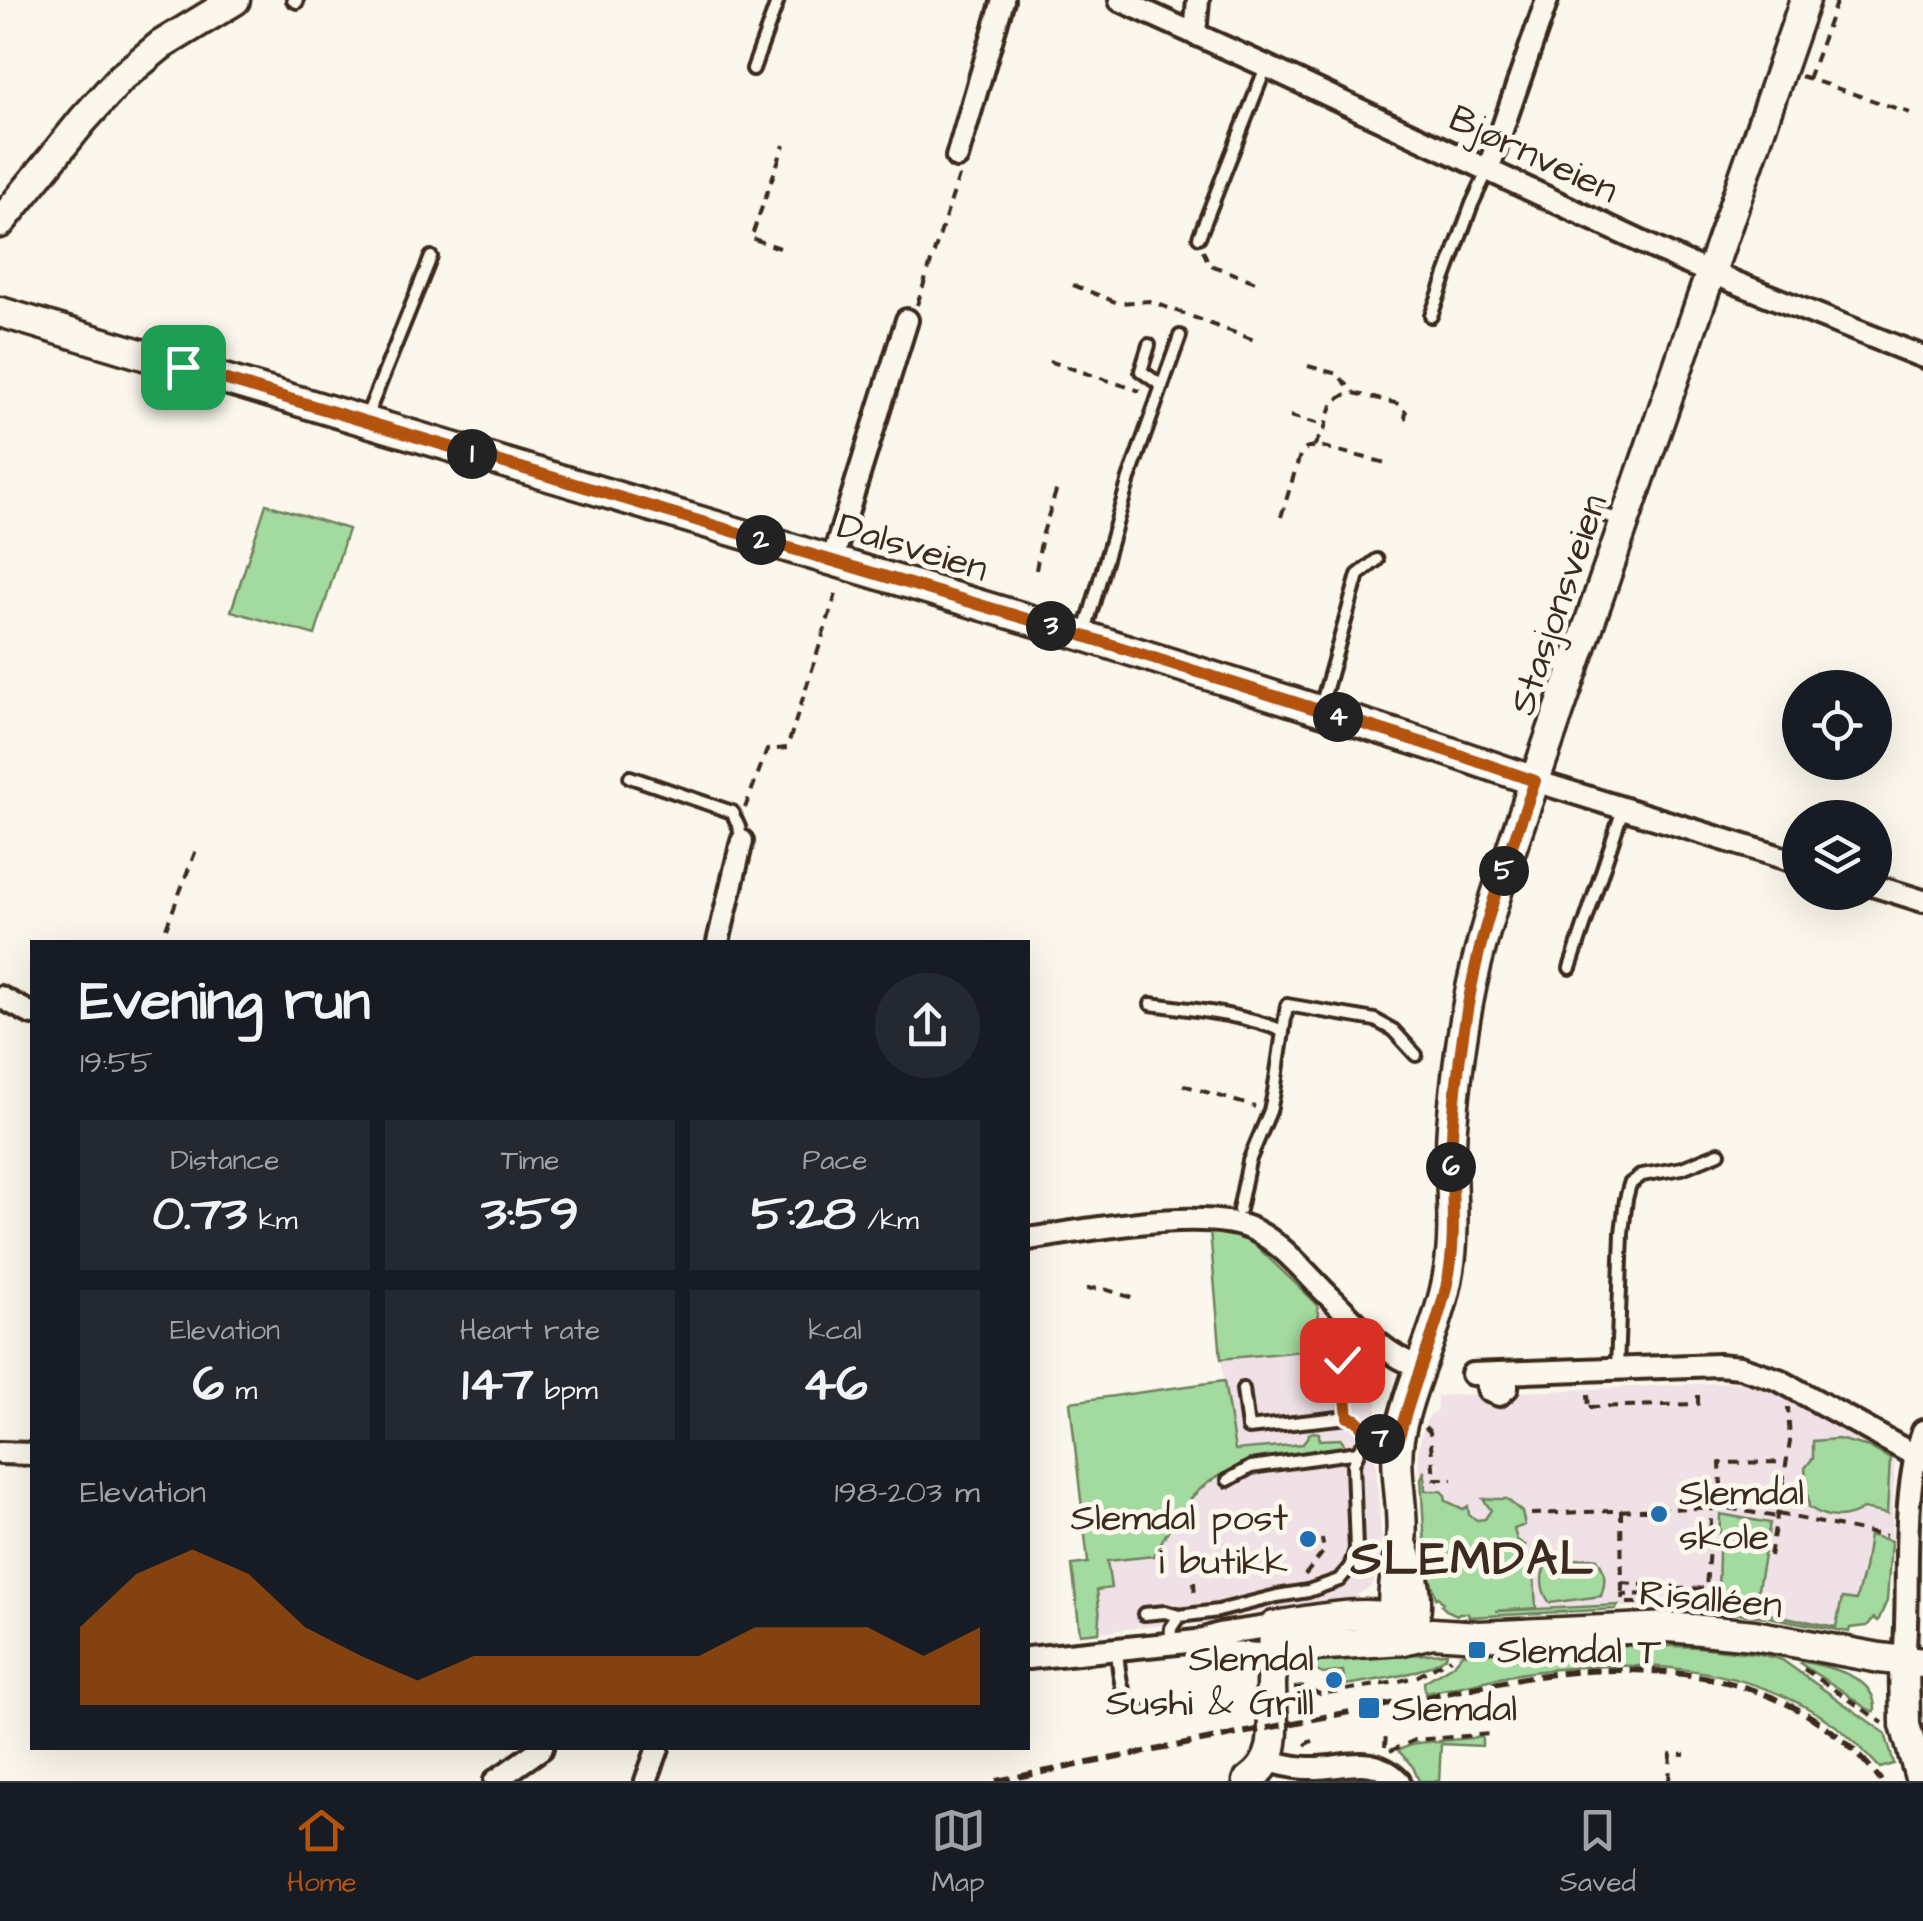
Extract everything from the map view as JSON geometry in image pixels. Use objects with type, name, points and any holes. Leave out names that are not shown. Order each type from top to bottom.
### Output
[{"type":"street","points":[[0,223],[82,120],[121,78],[162,45],[235,0]]},
{"type":"street","points":[[957,157],[1002,0]]},
{"type":"street","name":"Bjørnveien","points":[[1120,0],[1710,274],[1923,357]]},
{"type":"street","points":[[1196,34],[1198,0]]},
{"type":"street","points":[[1488,170],[1548,0]]},
{"type":"street","name":"Stasjonsveien","points":[[1411,1628],[1412,1570],[1401,1540],[1398,1442],[1449,1273],[1452,1122],[1472,981],[1488,919],[1805,0]]},
{"type":"street","name":"Dalsveien","points":[[0,312],[365,421],[836,572],[1084,636],[1782,857]]},
{"type":"street","points":[[836,572],[907,320]]},
{"type":"street","points":[[718,940],[740,834]]},
{"type":"street","points":[[1892,891],[1923,901]]},
{"type":"street","points":[[0,997],[30,1013]]},
{"type":"street","points":[[1030,1240],[1188,1220],[1251,1228],[1278,1246],[1384,1349],[1420,1368]]},
{"type":"street","points":[[1478,1374],[1740,1366],[1809,1395],[1919,1457]]},
{"type":"street","points":[[1921,1781],[1906,1724],[1914,1662],[1908,1536],[1923,1431]]},
{"type":"street","points":[[0,1454],[30,1454]]},
{"type":"street","name":"Risalléen","points":[[1030,1658],[1197,1642],[1229,1652],[1274,1640],[1314,1646],[1411,1628],[1478,1636],[1698,1628],[1914,1662]]},
{"type":"street","points":[[1274,1640],[1274,1738],[1258,1771],[1368,1764],[1381,1767],[1400,1781]]},
{"type":"street","points":[[496,1781],[539,1750]]},
{"type":"street","points":[[646,1781],[657,1750]]},
{"type":"lane","points":[[754,69],[778,0]]},
{"type":"lane","points":[[1199,237],[1266,66]]},
{"type":"lane","points":[[1432,316],[1488,170]]},
{"type":"lane","points":[[365,421],[431,257]]},
{"type":"lane","points":[[1084,636],[1129,479],[1180,336]]},
{"type":"lane","points":[[1150,345],[1141,372],[1160,391]]},
{"type":"lane","points":[[1591,511],[1626,521]]},
{"type":"lane","points":[[1319,711],[1358,575],[1377,560]]},
{"type":"lane","points":[[630,777],[732,812],[740,834]]},
{"type":"lane","points":[[1570,968],[1624,808]]},
{"type":"lane","points":[[1152,1004],[1224,1014],[1283,1031]]},
{"type":"lane","points":[[1239,1210],[1249,1161],[1270,1111],[1287,1004],[1385,1025],[1416,1056]]},
{"type":"lane","points":[[1618,1370],[1622,1233],[1630,1184],[1642,1176],[1682,1168],[1719,1152]]},
{"type":"lane","points":[[1342,1360],[1348,1417]]},
{"type":"lane","points":[[1243,1390],[1248,1428],[1348,1417],[1357,1420],[1370,1438],[1398,1442]]},
{"type":"lane","points":[[1144,1614],[1165,1612],[1179,1616],[1242,1606],[1338,1580],[1350,1567],[1356,1550],[1353,1469],[1358,1452],[1370,1438]]},
{"type":"lane","points":[[1228,1480],[1250,1467],[1358,1452]]},
{"type":"lane","points":[[1170,1644],[1179,1616]]},
{"type":"lane","points":[[1117,1649],[1121,1684],[1134,1708],[1143,1712]]},
{"type":"path","points":[[1808,78],[1837,0]]},
{"type":"path","points":[[1793,74],[1910,113]]},
{"type":"path","points":[[780,248],[751,238],[784,145]]},
{"type":"path","points":[[907,320],[916,308],[959,176],[957,157]]},
{"type":"path","points":[[1199,237],[1208,262],[1256,282]]},
{"type":"path","points":[[1074,285],[1118,302],[1150,301],[1254,340]]},
{"type":"path","points":[[1050,362],[1160,391]]},
{"type":"path","points":[[1308,366],[1338,374],[1354,392]]},
{"type":"path","points":[[1314,446],[1332,402],[1344,394],[1354,392],[1400,404],[1406,412],[1402,422]]},
{"type":"path","points":[[1290,416],[1325,425]]},
{"type":"path","points":[[1281,517],[1302,450],[1314,446],[1390,464]]},
{"type":"path","points":[[1036,570],[1057,488]]},
{"type":"path","points":[[740,834],[767,750],[787,748],[836,572]]},
{"type":"path","points":[[166,928],[196,850]]},
{"type":"path","points":[[1183,1085],[1270,1111]]},
{"type":"path","points":[[1086,1289],[1100,1288],[1136,1299]]},
{"type":"path","points":[[1320,1308],[1324,1339],[1342,1360]]},
{"type":"path","points":[[1588,1394],[1589,1409],[1698,1404],[1698,1388]]},
{"type":"path","points":[[1770,1556],[1790,1442],[1788,1408]]},
{"type":"path","points":[[1428,1428],[1434,1480],[1454,1478]]},
{"type":"path","points":[[1722,1507],[1720,1463],[1786,1462]]},
{"type":"path","points":[[1657,1590],[1706,1588],[1712,1507]]},
{"type":"path","points":[[1532,1514],[1722,1507],[1895,1539]]},
{"type":"path","points":[[1621,1510],[1622,1603],[1638,1603]]},
{"type":"path","points":[[1302,1579],[1324,1551],[1322,1538]]},
{"type":"path","points":[[1622,1583],[1657,1586],[1658,1594],[1622,1595]]},
{"type":"path","points":[[1768,1594],[1783,1595]]},
{"type":"path","points":[[1290,1688],[1305,1687],[1320,1694],[1397,1685],[1436,1668],[1450,1659],[1455,1650]]},
{"type":"path","points":[[1794,1662],[1884,1724]]},
{"type":"path","points":[[1291,1699],[1314,1708],[1298,1712]]},
{"type":"path","points":[[1386,1732],[1388,1750],[1416,1740],[1490,1734]]},
{"type":"path","points":[[1302,1750],[1309,1742],[1319,1740]]},
{"type":"path","points":[[1668,1781],[1671,1754],[1685,1755]]},
{"type":"shaded area","points":[[1317,1304],[1366,1356],[1376,1375],[1375,1453],[1383,1560],[1372,1586],[1350,1599],[1091,1633],[1088,1563],[1153,1556],[1197,1492],[1237,1467],[1221,1359],[1321,1349]]},
{"type":"shaded area","name":"Slemdal skole","points":[[1759,1381],[1895,1456],[1891,1541],[1887,1540],[1880,1612],[1867,1626],[1836,1627],[1680,1598],[1679,1607],[1673,1608],[1617,1605],[1486,1612],[1429,1561],[1424,1472],[1419,1471],[1418,1448],[1429,1416],[1437,1410],[1437,1396]]},
{"type":"green space","points":[[266,504],[348,529],[315,635],[231,611]]},
{"type":"green space","points":[[1210,1231],[1253,1243],[1317,1304],[1322,1349],[1221,1359]]},
{"type":"green space","points":[[1224,1381],[1235,1450],[1303,1444],[1313,1432],[1319,1433],[1319,1440],[1341,1439],[1343,1448],[1266,1459],[1213,1479],[1185,1505],[1153,1556],[1107,1561],[1111,1588],[1097,1590],[1099,1632],[1080,1634],[1072,1565],[1088,1563],[1070,1402]]},
{"type":"green space","points":[[1838,1439],[1869,1447],[1890,1459],[1887,1514],[1863,1509],[1836,1517],[1809,1507],[1805,1468],[1813,1458],[1813,1441]]},
{"type":"green space","points":[[1424,1471],[1425,1491],[1441,1491],[1446,1501],[1463,1509],[1468,1506],[1469,1515],[1477,1520],[1485,1519],[1491,1510],[1483,1499],[1507,1499],[1522,1512],[1525,1525],[1514,1529],[1517,1540],[1525,1545],[1520,1549],[1533,1560],[1536,1608],[1496,1611],[1618,1605],[1616,1609],[1469,1617],[1468,1613],[1457,1615],[1446,1610],[1436,1598],[1426,1563],[1421,1479]]},
{"type":"green space","points":[[1720,1514],[1770,1523],[1756,1599],[1718,1592]]},
{"type":"green space","points":[[1869,1535],[1891,1541],[1887,1601],[1878,1621],[1874,1618],[1867,1626],[1850,1628],[1849,1632],[1768,1617],[1679,1607],[1679,1598],[1714,1596],[1720,1608],[1836,1627],[1842,1598],[1856,1600]]},
{"type":"green space","points":[[1597,1559],[1604,1572],[1601,1596],[1550,1603],[1542,1585],[1545,1566]]},
{"type":"green space","points":[[1643,1645],[1698,1647],[1782,1660],[1885,1733],[1894,1764],[1880,1768],[1842,1731],[1802,1705],[1728,1677],[1690,1670],[1650,1666],[1570,1668],[1425,1693],[1424,1682],[1454,1664],[1462,1654]]},
{"type":"green space","points":[[1447,1653],[1434,1664],[1410,1673],[1345,1685],[1343,1671],[1323,1674],[1315,1670],[1313,1662],[1328,1659]]},
{"type":"green space","points":[[1800,1661],[1836,1670],[1859,1681],[1873,1698],[1874,1712],[1805,1667]]},
{"type":"green space","points":[[1482,1737],[1482,1746],[1441,1744],[1439,1781],[1419,1781],[1398,1750],[1417,1743]]},
{"type":"railway","points":[[996,1781],[1524,1678],[1622,1670],[1719,1680],[1765,1694],[1808,1715],[1847,1744],[1881,1781]]},
{"type":"place","name":"Slemdal skole","points":[[1659,1514]]},
{"type":"place","name":"Slemdal post i butikk","points":[[1308,1539]]},
{"type":"place","name":"Slemdal T","points":[[1477,1650]]},
{"type":"place","name":"Slemdal Sushi & Grill","points":[[1334,1680]]},
{"type":"place","name":"Slemdal","points":[[1369,1708]]},
{"type":"district","name":"SLEMDAL","points":[[1473,1557]]},
{"type":"route","points":[[183,367],[1084,636],[1535,781],[1488,919],[1472,981],[1452,1122],[1449,1273],[1398,1442],[1370,1438],[1357,1420],[1348,1417],[1342,1360]]}]
